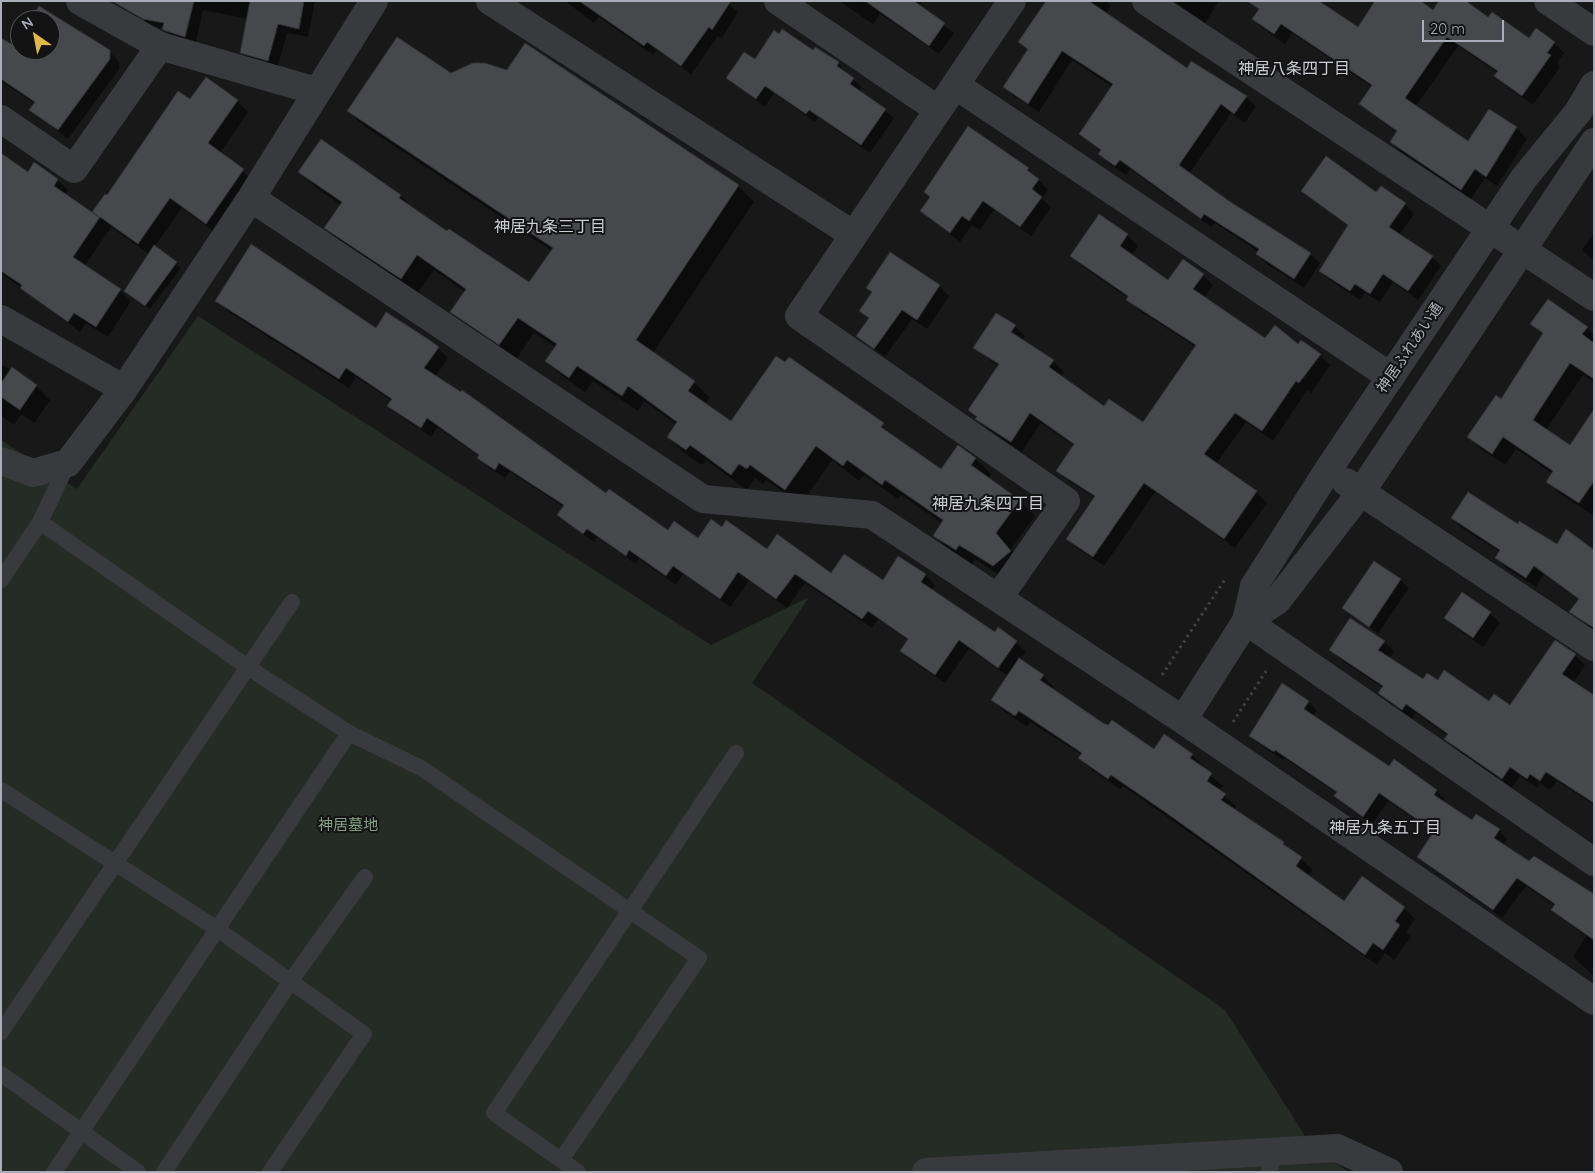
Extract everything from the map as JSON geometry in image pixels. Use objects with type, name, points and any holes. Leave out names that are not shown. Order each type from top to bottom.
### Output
[{"type":"street","points":[[80,1],[160,46],[316,91]]},
{"type":"street","points":[[1,461],[33,473],[68,463],[124,389],[251,198],[316,91],[374,1]]},
{"type":"street","points":[[490,1],[854,236]]},
{"type":"street","points":[[778,1],[937,109]]},
{"type":"street","points":[[999,597],[1066,501],[799,316],[937,109],[1012,1]]},
{"type":"street","points":[[1146,1],[1594,297]]},
{"type":"street","points":[[1548,1],[1594,32]]},
{"type":"street","points":[[1,119],[74,170],[160,46]]},
{"type":"street","points":[[955,85],[1391,377]]},
{"type":"street","name":"神居ふれあい通","points":[[1183,720],[1246,621],[1254,586],[1328,470],[1524,178],[1578,112],[1594,85]]},
{"type":"street","name":"神居ふれあい通","points":[[1246,621],[1277,601],[1361,492],[1594,142]]},
{"type":"street","points":[[251,198],[703,498],[872,515],[1183,720],[1594,1001]]},
{"type":"street","points":[[1,319],[124,389]]},
{"type":"street","points":[[1328,470],[1594,648]]},
{"type":"street","points":[[1246,621],[1594,862]]},
{"type":"street","points":[[926,1172],[1272,1162],[1337,1148],[1389,1172]]},
{"type":"lane","points":[[1,580],[40,522],[68,463]]},
{"type":"lane","points":[[40,522],[248,668],[349,733],[421,768],[629,912],[699,958],[561,1160]]},
{"type":"lane","points":[[1,1032],[292,602]]},
{"type":"lane","points":[[54,1172],[216,928],[349,733]]},
{"type":"lane","points":[[578,1172],[494,1113],[736,753]]},
{"type":"lane","points":[[1,791],[216,928],[364,1034],[270,1172]]},
{"type":"lane","points":[[164,1172],[290,982],[365,877]]},
{"type":"lane","points":[[1,1074],[138,1172]]},
{"type":"green space","name":"神居墓地","points":[[198,316],[711,645],[809,597],[752,683],[1225,1010],[1312,1147],[1349,1172],[1,1172],[1,440],[77,489]]},
{"type":"building","points":[[112,1],[194,1],[185,37],[162,29],[164,23],[143,19]]},
{"type":"building","points":[[250,1],[304,1],[299,29],[278,24],[268,61],[240,53]]},
{"type":"building","points":[[579,1],[731,1],[712,30],[709,27],[681,66],[647,42],[644,46]]},
{"type":"building","points":[[865,1],[914,1],[945,23],[929,46]]},
{"type":"building","points":[[1046,1],[1089,1],[1187,68],[1191,61],[1247,96],[1234,114],[1221,104],[1179,165],[1229,201],[1311,253],[1294,279],[1256,254],[1259,249],[1204,214],[1201,219],[1120,160],[1115,166],[1098,154],[1101,150],[1079,134],[1113,84],[1062,51],[1028,104],[1003,87],[1028,49],[1018,42]]},
{"type":"building","points":[[1247,1],[1319,1],[1358,27],[1375,1],[1421,1],[1433,10],[1439,1],[1466,1],[1488,17],[1492,12],[1529,38],[1536,28],[1555,42],[1547,53],[1551,55],[1522,96],[1494,76],[1498,71],[1447,37],[1405,98],[1468,141],[1489,109],[1517,127],[1486,177],[1475,169],[1461,190],[1390,142],[1397,131],[1359,104],[1372,85],[1281,24],[1274,34],[1252,19],[1259,9]]},
{"type":"building","points":[[39,6],[45,10],[36,10]]},
{"type":"building","points":[[60,19],[110,50],[110,59],[58,130],[29,110],[35,102],[1,79],[1,38],[10,43],[10,60],[60,60]]},
{"type":"building","points":[[782,29],[813,50],[815,47],[839,62],[837,66],[854,78],[850,84],[886,109],[861,145],[809,110],[806,114],[765,86],[756,99],[726,78],[744,52],[755,59],[774,30],[779,34]]},
{"type":"building","points":[[397,37],[451,73],[473,63],[485,63],[507,70],[525,43],[739,185],[636,340],[695,381],[688,391],[731,421],[776,356],[785,362],[789,357],[884,423],[881,427],[941,469],[958,445],[976,458],[971,465],[1020,500],[996,533],[1011,551],[993,566],[959,545],[956,550],[933,536],[943,520],[885,480],[882,485],[847,460],[843,466],[816,446],[785,490],[750,465],[747,469],[739,464],[731,475],[690,445],[686,450],[667,437],[677,422],[628,386],[622,396],[577,366],[569,378],[545,361],[557,344],[518,318],[499,345],[450,312],[466,289],[417,255],[401,279],[324,228],[342,202],[298,172],[321,139],[401,195],[399,198],[447,231],[449,229],[529,282],[553,248],[347,111]]},
{"type":"building","points":[[206,77],[238,100],[208,143],[244,169],[206,224],[170,198],[138,244],[100,217],[73,257],[121,289],[96,327],[74,313],[68,322],[20,288],[22,285],[1,271],[1,153],[28,172],[34,162],[58,179],[54,186],[99,217],[92,212],[105,194],[107,195],[178,91],[190,99]]},
{"type":"building","points":[[968,126],[1029,168],[1027,170],[1039,179],[1032,189],[1042,197],[1020,227],[983,201],[969,221],[962,216],[950,233],[920,211],[930,197],[924,192]]},
{"type":"building","points":[[1326,156],[1376,192],[1381,186],[1406,203],[1389,227],[1433,256],[1408,291],[1383,274],[1370,294],[1355,284],[1350,291],[1319,271],[1348,225],[1301,191]]},
{"type":"building","points":[[1099,214],[1128,234],[1120,246],[1168,280],[1183,259],[1204,274],[1193,289],[1265,338],[1275,325],[1298,344],[1301,340],[1321,354],[1299,383],[1296,381],[1262,431],[1235,413],[1204,454],[1257,491],[1224,539],[1144,483],[1093,557],[1066,539],[1095,496],[1056,471],[1074,444],[1030,413],[1011,442],[975,419],[977,417],[968,410],[999,364],[973,348],[996,313],[1016,325],[1011,332],[1054,360],[1049,367],[1104,406],[1109,399],[1143,422],[1196,345],[1126,300],[1128,296],[1070,256]]},
{"type":"building","points":[[251,244],[376,328],[386,312],[428,339],[439,347],[424,368],[461,392],[462,390],[606,493],[609,489],[668,530],[674,521],[698,538],[711,519],[722,527],[726,520],[767,549],[777,534],[831,573],[844,554],[883,580],[898,556],[926,574],[921,582],[995,632],[998,627],[1017,641],[998,668],[959,640],[935,675],[900,651],[908,639],[868,611],[862,619],[795,574],[776,599],[738,572],[720,599],[673,566],[666,576],[629,550],[626,556],[587,529],[583,534],[557,515],[564,505],[499,463],[495,470],[477,458],[479,455],[427,418],[421,428],[387,406],[392,399],[346,368],[339,379],[215,301]]},
{"type":"building","points":[[154,245],[177,262],[145,306],[124,291]]},
{"type":"building","points":[[890,252],[940,285],[917,320],[902,310],[874,349],[856,336],[869,318],[859,311],[872,292],[866,288]]},
{"type":"building","points":[[1548,299],[1588,327],[1582,334],[1594,343],[1594,379],[1570,363],[1533,420],[1570,445],[1594,409],[1594,481],[1579,503],[1546,482],[1553,471],[1503,437],[1492,454],[1467,437],[1496,395],[1501,399],[1543,333],[1530,324]]},
{"type":"building","points":[[12,367],[37,385],[20,410],[1,397],[1,383]]},
{"type":"building","points":[[1468,492],[1518,524],[1519,521],[1557,544],[1566,529],[1594,550],[1594,628],[1569,612],[1579,599],[1534,566],[1526,578],[1495,558],[1500,550],[1451,518]]},
{"type":"building","points":[[1374,561],[1401,579],[1369,627],[1342,608]]},
{"type":"building","points":[[1462,592],[1491,612],[1473,638],[1444,618]]},
{"type":"building","points":[[1350,618],[1385,641],[1378,650],[1423,679],[1427,673],[1438,680],[1444,670],[1489,701],[1494,694],[1510,705],[1555,640],[1576,654],[1562,674],[1594,695],[1594,803],[1546,772],[1540,781],[1530,774],[1527,779],[1510,767],[1502,779],[1444,739],[1448,734],[1406,704],[1402,710],[1378,693],[1383,686],[1329,650]]},
{"type":"building","points":[[1019,658],[1044,675],[1040,680],[1103,723],[1108,725],[1112,720],[1154,749],[1164,734],[1193,754],[1190,758],[1212,773],[1207,781],[1226,794],[1221,800],[1284,842],[1283,844],[1302,857],[1296,866],[1344,901],[1362,876],[1405,907],[1395,921],[1400,925],[1383,950],[1373,943],[1365,955],[1165,812],[1111,775],[1108,779],[1078,758],[1082,753],[1019,711],[1015,716],[991,700]]},
{"type":"building","points":[[1282,683],[1309,701],[1304,709],[1350,740],[1389,766],[1394,759],[1437,790],[1434,795],[1472,820],[1476,814],[1500,829],[1494,838],[1529,861],[1534,856],[1594,894],[1594,940],[1551,910],[1555,904],[1517,878],[1493,910],[1417,857],[1434,831],[1379,793],[1363,817],[1334,796],[1337,792],[1275,750],[1274,752],[1249,736]]},
{"type":"district","name":"神居八条四丁目","points":[[1294,69]]},
{"type":"district","name":"神居九条三丁目","points":[[550,227]]},
{"type":"district","name":"神居九条四丁目","points":[[988,504]]},
{"type":"district","name":"神居九条五丁目","points":[[1385,828]]}]
